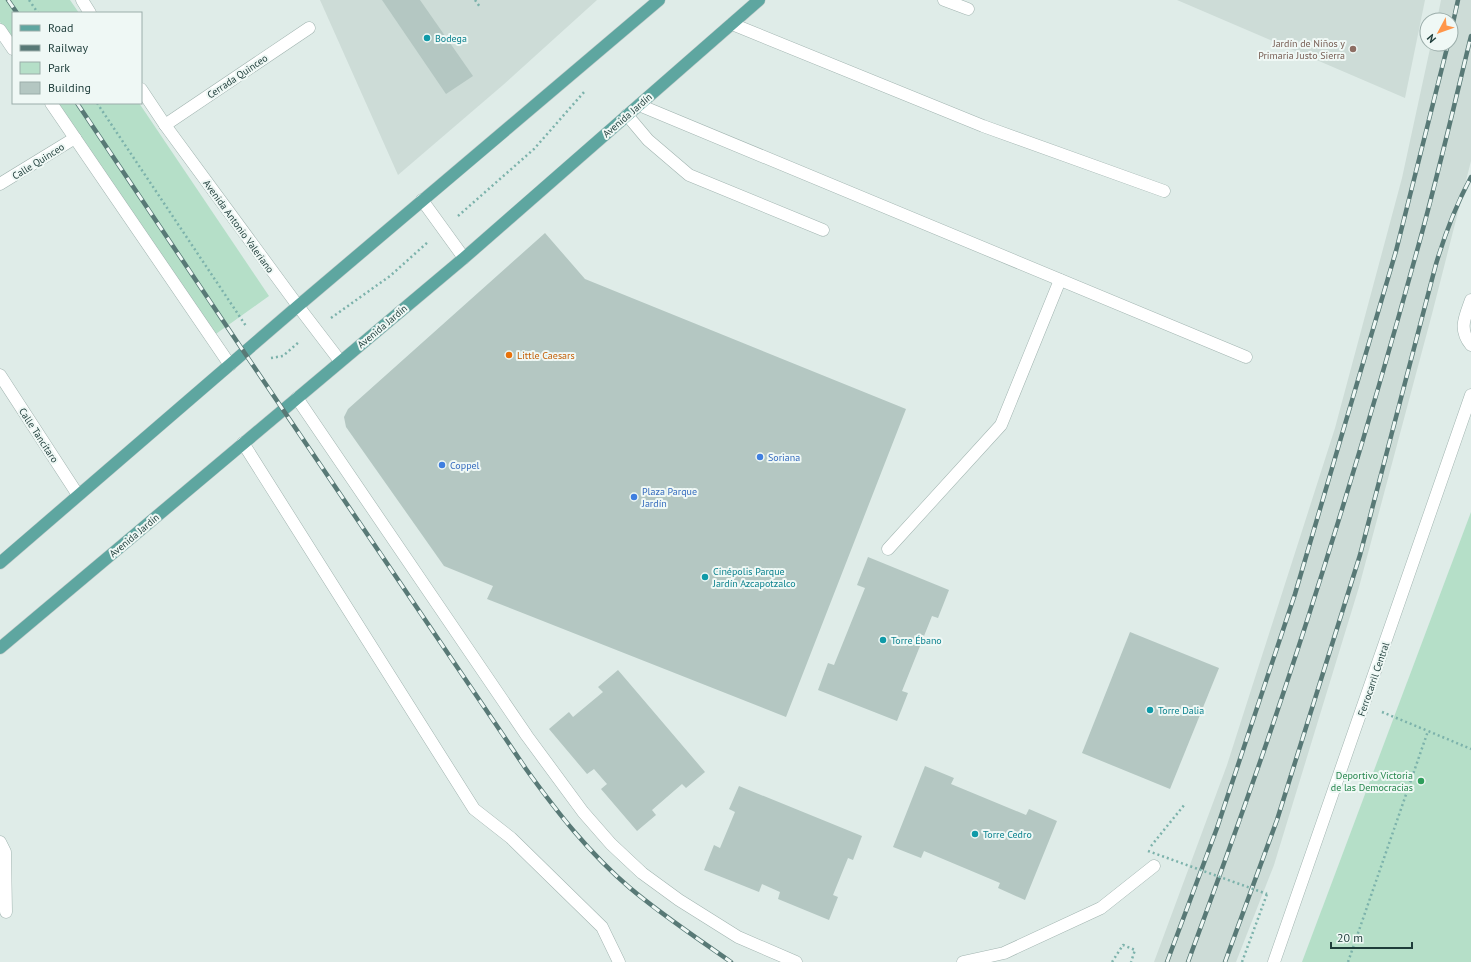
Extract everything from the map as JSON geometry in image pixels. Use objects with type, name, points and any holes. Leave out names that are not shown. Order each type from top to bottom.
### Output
[{"type":"main road","points":[[0,563],[256,341],[659,0]]},
{"type":"main road","name":"Avenida Jardín","points":[[0,648],[464,258],[759,0]]},
{"type":"street","points":[[82,0],[89,12]]},
{"type":"street","points":[[944,0],[968,9]]},
{"type":"street","points":[[732,24],[983,126],[1164,191]]},
{"type":"street","name":"Cerrada Quinceo","points":[[165,125],[309,28]]},
{"type":"street","points":[[0,30],[12,48]]},
{"type":"street","name":"Avenida Antonio Valeriano","points":[[142,90],[165,125],[340,361]]},
{"type":"street","points":[[52,104],[230,365]]},
{"type":"street","points":[[639,105],[1246,357]]},
{"type":"street","points":[[626,115],[648,140],[690,175],[823,230]]},
{"type":"street","name":"Calle Quinceo","points":[[0,184],[75,138]]},
{"type":"street","points":[[422,200],[464,258]]},
{"type":"street","points":[[888,549],[1001,425],[1060,280]]},
{"type":"street","points":[[1471,300],[1463,323],[1464,334],[1471,345]]},
{"type":"street","name":"Calle Tancítaro","points":[[0,375],[78,495]]},
{"type":"street","name":"Ferrocarril Central","points":[[1274,962],[1471,395]]},
{"type":"street","points":[[297,398],[527,736],[556,777],[611,844],[642,873],[679,900],[738,937],[796,962]]},
{"type":"street","points":[[243,443],[474,809],[510,838],[602,927],[619,962]]},
{"type":"street","points":[[0,842],[5,852],[6,912]]},
{"type":"street","points":[[963,962],[1004,953],[1101,908],[1154,866]]},
{"type":"path","points":[[29,0],[37,12]]},
{"type":"path","points":[[475,0],[480,6]]},
{"type":"path","points":[[98,104],[264,353],[270,358],[283,356],[316,329],[390,276],[534,150],[586,90]]},
{"type":"path","points":[[1364,704],[1471,749]]},
{"type":"path","points":[[1348,962],[1428,731]]},
{"type":"path","points":[[1185,804],[1148,851],[1267,894],[1242,962]]},
{"type":"path","points":[[1112,962],[1123,945],[1135,950],[1131,962]]},
{"type":"shaded area","points":[[320,0],[597,0],[503,85],[398,175]]},
{"type":"shaded area","name":"Jardín de Niños y Primaria Justo Sierra","points":[[1177,0],[1425,0],[1423,12],[1419,12],[1419,29],[1405,98]]},
{"type":"shaded area","points":[[1441,0],[1471,0],[1471,161],[1359,587],[1274,865],[1236,962],[1154,962],[1227,765],[1335,428],[1402,178],[1429,52],[1459,52],[1459,12],[1439,12]]},
{"type":"green space","points":[[0,0],[70,0],[78,12],[12,12],[12,40],[0,22]]},
{"type":"green space","points":[[57,104],[140,104],[269,296],[213,336]]},
{"type":"green space","name":"Deportivo Victoria de las Democracias","points":[[1471,512],[1471,962],[1302,962]]},
{"type":"building","name":"Bodega","points":[[382,0],[420,0],[473,76],[446,94]]},
{"type":"building","name":"Plaza Parque Jardín","points":[[545,233],[585,279],[906,409],[786,717],[487,599],[493,586],[444,566],[346,427],[344,417],[348,409]]},
{"type":"building","name":"Torre Ébano","points":[[868,557],[949,590],[938,618],[932,616],[902,691],[908,693],[897,721],[818,690],[828,663],[834,665],[865,588],[857,585]]},
{"type":"building","name":"Torre Dalia","points":[[1130,632],[1219,668],[1170,789],[1082,753]]},
{"type":"building","points":[[618,670],[705,772],[686,788],[682,784],[652,810],[656,815],[637,831],[601,789],[607,784],[594,769],[587,774],[549,729],[569,712],[573,717],[603,692],[598,687]]},
{"type":"building","name":"Torre Cedro","points":[[925,766],[954,778],[951,784],[1026,815],[1029,809],[1057,821],[1025,900],[998,888],[1000,883],[924,851],[921,858],[893,847]]},
{"type":"building","points":[[739,786],[862,836],[853,860],[848,858],[833,895],[838,897],[829,920],[778,899],[780,892],[762,884],[759,892],[704,870],[714,845],[720,848],[735,812],[729,809]]},
{"type":"railway","points":[[8,0],[16,12]]},
{"type":"railway","points":[[1455,12],[1458,0]]},
{"type":"railway","points":[[1188,962],[1273,724],[1347,492],[1423,230],[1471,36]]},
{"type":"railway","points":[[1167,962],[1217,828],[1295,594],[1396,251],[1446,52]]},
{"type":"railway","points":[[78,104],[526,769],[550,801],[574,832],[615,875],[667,917],[731,962]]},
{"type":"railway","points":[[1225,962],[1277,820],[1360,555],[1439,253],[1456,209],[1471,177]]},
{"type":"place","name":"Bodega","points":[[427,38]]},
{"type":"place","name":"Jardín de Niños y Primaria Justo Sierra","points":[[1353,49]]},
{"type":"place","name":"Little Caesars","points":[[509,355]]},
{"type":"place","name":"Soriana","points":[[760,457]]},
{"type":"place","name":"Coppel","points":[[442,465]]},
{"type":"place","name":"Plaza Parque Jardín","points":[[634,497]]},
{"type":"place","name":"Cinépolis Parque Jardín Azcapotzalco","points":[[705,577]]},
{"type":"place","name":"Torre Ébano","points":[[883,640]]},
{"type":"place","name":"Torre Dalia","points":[[1150,710]]},
{"type":"place","name":"Deportivo Victoria de las Democracias","points":[[1421,781]]},
{"type":"place","name":"Torre Cedro","points":[[975,834]]}]
